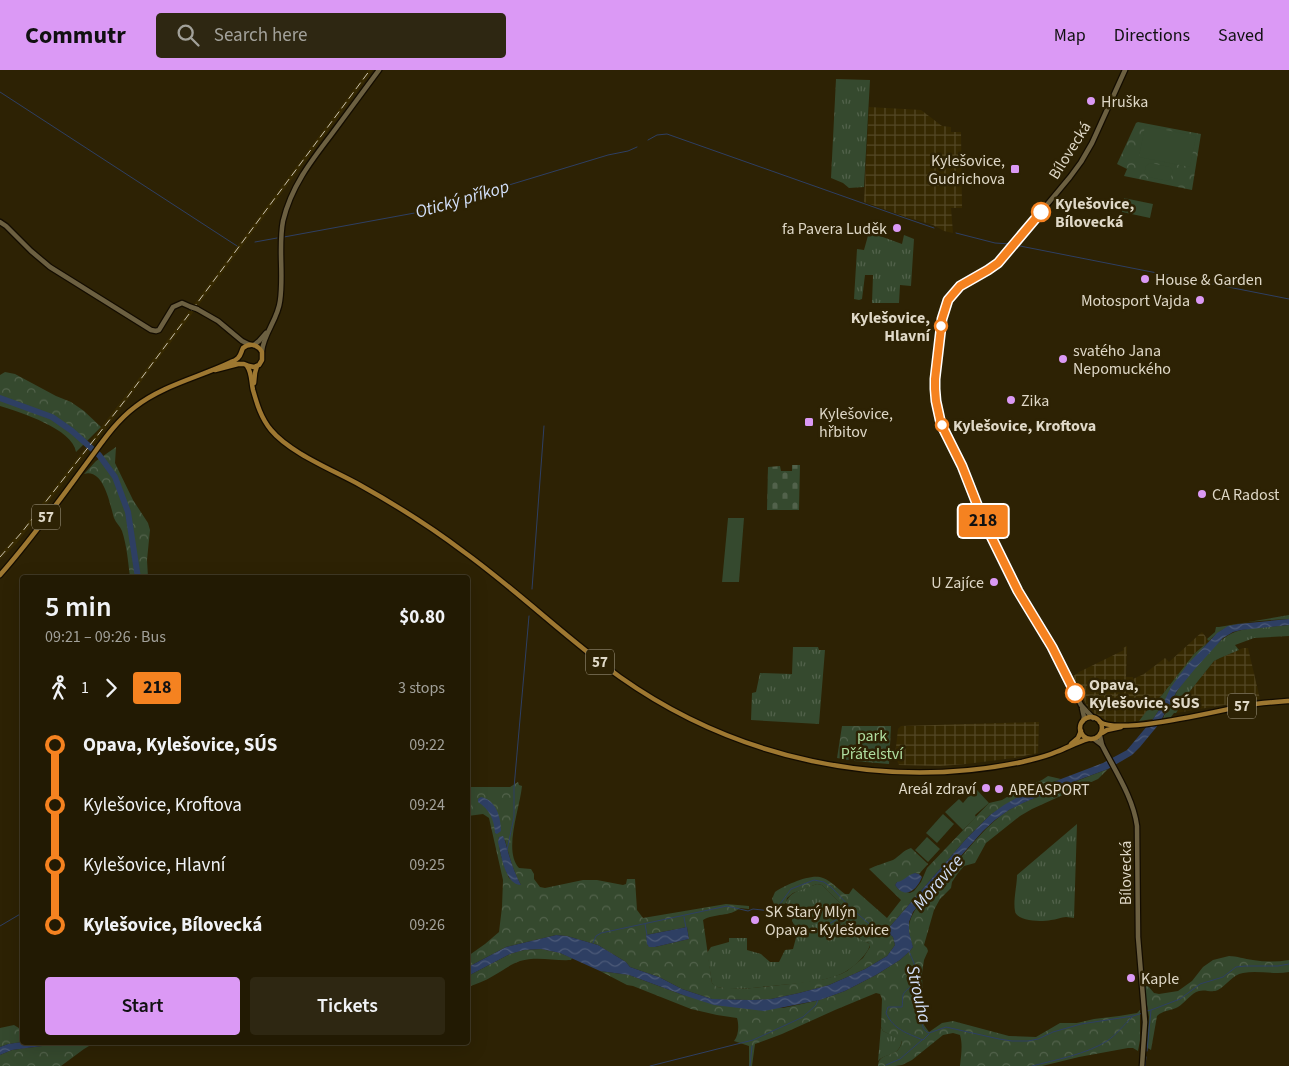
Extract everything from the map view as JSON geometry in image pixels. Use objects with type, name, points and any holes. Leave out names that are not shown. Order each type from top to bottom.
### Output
[{"type":"main road","points":[[0,222],[50,267],[151,330],[159,330],[170,310],[182,303],[198,309],[218,321],[244,342],[262,350],[279,308],[281,296],[281,233],[290,198],[309,164],[379,70]]},
{"type":"main road","name":"Bílovecká","points":[[1100,722],[1093,718],[1082,705],[1052,647],[1018,591],[984,522],[962,466],[941,424],[936,401],[935,379],[942,319],[952,294],[995,266],[1070,177],[1085,156],[1126,70]]},
{"type":"main road","points":[[252,345],[263,337],[274,322]]},
{"type":"main road","points":[[235,336],[240,342],[241,353]]},
{"type":"main road","name":"57","points":[[0,575],[125,416],[147,399],[236,360],[245,347],[252,345]]},
{"type":"main road","name":"57","points":[[254,394],[255,373],[257,366],[263,358],[262,350]]},
{"type":"main road","name":"57","points":[[241,353],[241,360],[250,371],[258,408],[272,431],[286,444],[370,490],[422,522],[488,570],[623,679],[665,706],[708,728],[788,756],[831,765],[878,771],[922,772],[977,769],[1025,761],[1059,751],[1088,739],[1094,739],[1107,730],[1135,724]]},
{"type":"main road","name":"57","points":[[215,370],[238,364],[252,367],[257,366]]},
{"type":"main road","name":"57","points":[[1100,722],[1107,725],[1135,724],[1169,720],[1244,706],[1289,701]]},
{"type":"main road","name":"Bílovecká","points":[[1081,731],[1080,727],[1084,716],[1082,705]]},
{"type":"main road","points":[[1083,721],[1093,718]]},
{"type":"main road","points":[[1100,722],[1102,727],[1102,745]]},
{"type":"main road","points":[[1081,731],[1088,739]]},
{"type":"main road","name":"57","points":[[1068,747],[1077,739],[1081,731]]},
{"type":"main road","points":[[1094,739],[1102,745]]},
{"type":"main road","name":"Bílovecká","points":[[1102,745],[1133,808],[1137,830],[1137,914],[1145,1022],[1142,1066]]},
{"type":"shaded area","points":[[368,70],[373,70],[175,337],[17,543],[0,560],[0,554],[20,532],[136,382]]},
{"type":"shaded area","points":[[869,107],[921,110],[942,126],[951,127],[951,132],[961,132],[962,208],[951,208],[953,233],[864,202]]},
{"type":"shaded area","points":[[1202,632],[1209,641],[1194,654],[1139,721],[1111,723],[1095,714],[1088,708],[1072,677],[1124,650],[1123,648],[1127,646],[1126,677],[1133,677],[1133,679],[1144,674],[1165,658],[1169,662]]},
{"type":"shaded area","points":[[1243,648],[1248,648],[1260,699],[1176,713],[1190,691],[1214,661]]},
{"type":"shaded area","points":[[1039,722],[1038,753],[1014,758],[940,766],[899,765],[895,756],[898,729],[901,726]]},
{"type":"green space","points":[[836,79],[870,80],[864,187],[849,188],[831,178]]},
{"type":"green space","points":[[1138,122],[1201,134],[1192,190],[1124,176],[1127,169],[1117,164]]},
{"type":"green space","points":[[1145,126],[1196,136],[1190,167],[1139,157]]},
{"type":"green space","points":[[1150,163],[1170,167],[1173,171],[1170,179],[1168,181],[1146,176],[1146,166]]},
{"type":"green space","points":[[1124,198],[1153,204],[1150,218],[1122,212]]},
{"type":"green space","points":[[869,232],[902,244],[904,235],[914,239],[911,286],[900,285],[899,303],[872,303],[873,275],[865,275],[862,299],[854,299],[857,249],[864,250]]},
{"type":"green space","points":[[5,372],[15,374],[71,402],[101,427],[76,452],[73,444],[56,429],[20,412],[0,406],[0,375]]},
{"type":"green space","points":[[116,447],[115,463],[150,530],[147,560],[148,575],[130,575],[124,537],[114,518],[105,489],[97,477],[91,474],[84,474],[96,461]]},
{"type":"green space","points":[[792,465],[800,465],[799,510],[767,510],[768,467],[780,466],[781,471],[792,471]]},
{"type":"green space","points":[[728,518],[744,518],[739,582],[722,582]]},
{"type":"green space","points":[[1289,615],[1289,619],[1245,622]]},
{"type":"green space","points":[[1239,624],[1228,627],[1215,635],[1186,671],[1153,719],[1139,721],[1194,654],[1209,641],[1207,639],[1215,632],[1216,627]]},
{"type":"green space","points":[[1289,625],[1289,636],[1254,638],[1235,645],[1239,650],[1214,661],[1190,691],[1176,713],[1171,717],[1163,718],[1176,693],[1189,675],[1220,641],[1235,632],[1247,629]]},
{"type":"green space","points":[[793,647],[818,647],[819,650],[825,650],[819,724],[751,720],[752,693],[756,692],[760,673],[792,674]]},
{"type":"green space","name":"park Přátelství","points":[[842,726],[891,726],[889,764],[837,758]]},
{"type":"green space","points":[[1108,769],[1098,779],[1020,816],[986,843],[975,863],[964,866],[958,873],[952,882],[951,888],[940,899],[934,910],[924,945],[928,951],[922,973],[924,1025],[929,1032],[942,1023],[953,1021],[1009,1036],[1036,1037],[1060,1023],[1077,1023],[1137,1013],[1140,1010],[1138,1051],[1128,1048],[1042,1066],[960,1066],[961,1039],[960,1035],[953,1033],[943,1035],[912,1060],[902,1065],[878,1066],[882,1058],[897,1051],[902,1041],[883,1031],[881,1027],[882,999],[880,994],[876,993],[755,1044],[752,1066],[749,1066],[749,1046],[734,1041],[738,1030],[737,1018],[691,1009],[627,985],[600,971],[629,975],[683,995],[783,1008],[820,1000],[845,991],[876,975],[900,960],[910,951],[913,947],[909,934],[909,924],[917,907],[936,883],[980,835],[1001,816],[1021,804]]},
{"type":"green space","points":[[1048,776],[1061,779],[1018,797],[990,815],[966,839],[886,931],[893,937],[895,945],[887,956],[865,969],[829,985],[771,999],[712,999],[682,989],[659,977],[630,967],[626,962],[598,945],[567,936],[556,935],[506,947],[470,966],[470,955],[499,932],[503,880],[489,818],[483,814],[470,816],[470,787],[510,787],[518,782],[522,786],[512,840],[512,851],[514,860],[519,868],[531,869],[534,879],[540,887],[545,888],[583,880],[597,880],[623,885],[626,884],[627,879],[635,879],[637,910],[643,918],[726,904],[749,906],[749,909],[740,908],[732,913],[712,916],[703,920],[712,983],[717,987],[742,989],[825,979],[841,974],[863,958],[870,947],[869,943],[861,940],[858,934],[851,931],[846,924],[842,923],[831,930],[823,931],[824,925],[839,914],[841,904],[822,885],[817,884],[793,893],[787,898],[786,903],[782,905],[778,914],[771,914],[768,911],[774,904],[772,899],[775,892],[805,878],[823,878],[845,894],[849,894],[853,888],[887,918],[901,900],[869,869],[893,860],[911,848],[928,864],[919,874],[915,873],[901,882],[897,882],[895,885],[899,890],[910,893],[914,891],[921,882],[927,868],[989,803],[1002,800]],"holes":[[[499,837],[505,840],[513,869],[521,885],[509,878],[504,864],[500,852]],[[687,927],[689,939],[655,947],[648,946],[646,935]]]},
{"type":"green space","points":[[977,790],[989,803],[975,815],[976,817],[963,830],[945,812],[959,799],[963,803]]},
{"type":"green space","points":[[943,814],[954,824],[937,843],[926,833]]},
{"type":"green space","points":[[1077,824],[1074,918],[1064,917],[1036,921],[1020,917],[1015,911],[1017,875]]},
{"type":"green space","points":[[927,837],[940,849],[928,862],[915,850]]},
{"type":"green space","points":[[817,884],[822,885],[841,904],[839,914],[828,921],[835,928],[842,923],[846,924],[848,929],[858,934],[859,938],[870,944],[859,961],[841,974],[816,981],[739,989],[717,987],[712,983],[707,953],[711,947],[729,942],[729,938],[747,938],[747,950],[761,954],[770,962],[779,962],[785,950],[793,949],[797,934],[792,921],[793,908],[786,903],[799,890]]},
{"type":"green space","points":[[541,949],[572,958],[571,960],[533,959],[520,961],[470,986],[470,975],[510,954],[524,950]]},
{"type":"green space","points":[[1229,956],[1262,961],[1289,960],[1289,972],[1243,973],[1218,990],[1196,992],[1178,1007],[1157,1016],[1151,1050],[1146,1047],[1149,1017],[1144,987],[1148,986],[1154,993],[1159,994],[1178,991],[1192,981],[1203,967],[1213,960]]},
{"type":"green space","points":[[14,1025],[20,1029],[20,1042],[0,1047],[0,1028]]},
{"type":"green space","points":[[881,1027],[883,1031],[902,1040],[898,1050],[878,1061]]},
{"type":"green space","points":[[50,1045],[91,1045],[61,1066],[0,1066],[0,1055],[12,1050]]},
{"type":"water","points":[[1289,619],[1289,625],[1241,630],[1223,638],[1177,691],[1159,724],[1132,755],[1108,769],[1023,803],[995,820],[942,877],[913,912],[909,922],[909,932],[913,947],[910,951],[900,960],[876,975],[845,991],[820,1000],[764,1011],[714,1005],[629,975],[600,971],[560,953],[541,949],[524,950],[510,954],[470,975],[470,966],[506,947],[556,935],[567,936],[598,945],[626,962],[630,967],[659,977],[682,989],[712,999],[771,999],[829,985],[865,969],[887,956],[895,945],[893,937],[886,931],[966,839],[990,815],[1018,797],[1103,763],[1127,750],[1153,719],[1171,687],[1187,665],[1217,633],[1228,626]]},
{"type":"water","points":[[481,797],[494,805],[497,810],[501,831],[497,834],[495,833],[491,815],[478,802],[478,799]]},
{"type":"water","points":[[503,836],[521,885],[516,884],[507,875],[498,842],[499,837]]},
{"type":"water","points":[[915,873],[922,877],[917,886],[910,892],[903,892],[895,885],[897,882]]},
{"type":"water","points":[[687,927],[689,939],[655,947],[649,947],[647,944],[646,935]]},
{"type":"water","points":[[20,1042],[20,1045],[50,1045],[12,1050],[0,1055],[0,1047]]},
{"type":"waterway","name":"Otický příkop","points":[[0,92],[237,246]]},
{"type":"waterway","name":"Otický příkop","points":[[648,140],[657,135],[667,134],[934,228]]},
{"type":"waterway","name":"Otický příkop","points":[[284,237],[420,212],[637,147]]},
{"type":"waterway","name":"Otický příkop","points":[[956,233],[995,243],[1011,244]]},
{"type":"waterway","name":"Otický příkop","points":[[255,242],[277,238]]},
{"type":"waterway","name":"Otický příkop","points":[[1015,245],[1289,299]]},
{"type":"waterway","points":[[0,398],[52,417],[72,431],[99,455],[115,477],[128,512],[138,575]]},
{"type":"waterway","points":[[532,589],[544,426]]},
{"type":"waterway","points":[[507,850],[514,817],[514,788],[529,616]]},
{"type":"waterway","name":"Strouha","points":[[593,943],[596,936],[601,933],[727,906],[748,911],[753,909],[771,911],[780,904],[791,889],[814,880],[824,882],[831,887],[853,910],[880,933],[890,935]]},
{"type":"waterway","points":[[801,932],[819,930],[852,910]]},
{"type":"waterway","points":[[0,926],[20,914]]},
{"type":"waterway","points":[[684,917],[686,928]]},
{"type":"waterway","points":[[645,924],[647,935]]},
{"type":"waterway","name":"Strouha","points":[[909,951],[921,985],[922,1025],[929,1033],[946,1027],[999,1039],[1028,1041],[1081,1024],[1143,1013]]},
{"type":"waterway","name":"Strouha","points":[[1147,1051],[1151,1010],[1180,999],[1200,984],[1223,977],[1236,967],[1289,964]]},
{"type":"waterway","points":[[920,982],[910,987],[904,993],[902,1007],[888,1007],[886,1013],[889,1019],[906,1033],[923,1040],[929,1034]]},
{"type":"waterway","points":[[650,1066],[753,1040],[803,1017],[816,1005],[818,1000]]},
{"type":"waterway","name":"Strouha","points":[[1147,1011],[1151,1010]]},
{"type":"waterway","points":[[1032,1066],[1071,1056],[1099,1046],[1114,1036],[1132,1017]]},
{"type":"waterway","points":[[886,1065],[900,1059],[922,1040]]},
{"type":"waterway","points":[[750,1066],[752,1046]]},
{"type":"waterway","name":"Strouha","points":[[1145,1066],[1146,1057]]},
{"type":"railway","points":[[0,557],[22,532],[126,399],[370,70]]},
{"type":"bus line","name":"218","points":[[1041,212],[998,263],[960,286],[948,300],[942,319],[935,389],[941,424],[962,466],[984,522],[1018,591],[1052,647],[1075,693]]},
{"type":"place","name":"Hruška","points":[[1091,101]]},
{"type":"place","name":"Kylešovice, Gudrichova","points":[[1015,169]]},
{"type":"place","name":"Kylešovice, Bílovecká","points":[[1041,212]]},
{"type":"place","name":"fa Pavera Luděk","points":[[897,228]]},
{"type":"place","name":"House & Garden","points":[[1145,279]]},
{"type":"place","name":"Motosport Vajda","points":[[1200,300]]},
{"type":"place","name":"Kylešovice, Hlavní","points":[[941,326]]},
{"type":"place","name":"svatého Jana Nepomuckého","points":[[1063,359]]},
{"type":"place","name":"Zika","points":[[1011,400]]},
{"type":"place","name":"Kylešovice, hřbitov","points":[[809,422]]},
{"type":"place","name":"Kylešovice, Kroftova","points":[[942,425]]},
{"type":"place","name":"CA Radost","points":[[1202,494]]},
{"type":"place","name":"U Zajíce","points":[[994,582]]},
{"type":"place","name":"Opava, Kylešovice, SÚS","points":[[1075,693]]},
{"type":"place","name":"Areál zdraví","points":[[986,788]]},
{"type":"place","name":"AREASPORT","points":[[999,789]]},
{"type":"place","name":"SK Starý Mlýn Opava - Kylešovice","points":[[755,920]]},
{"type":"place","name":"Kaple","points":[[1131,978]]},
{"type":"water label","name":"Moravice","points":[[938,882]]}]
